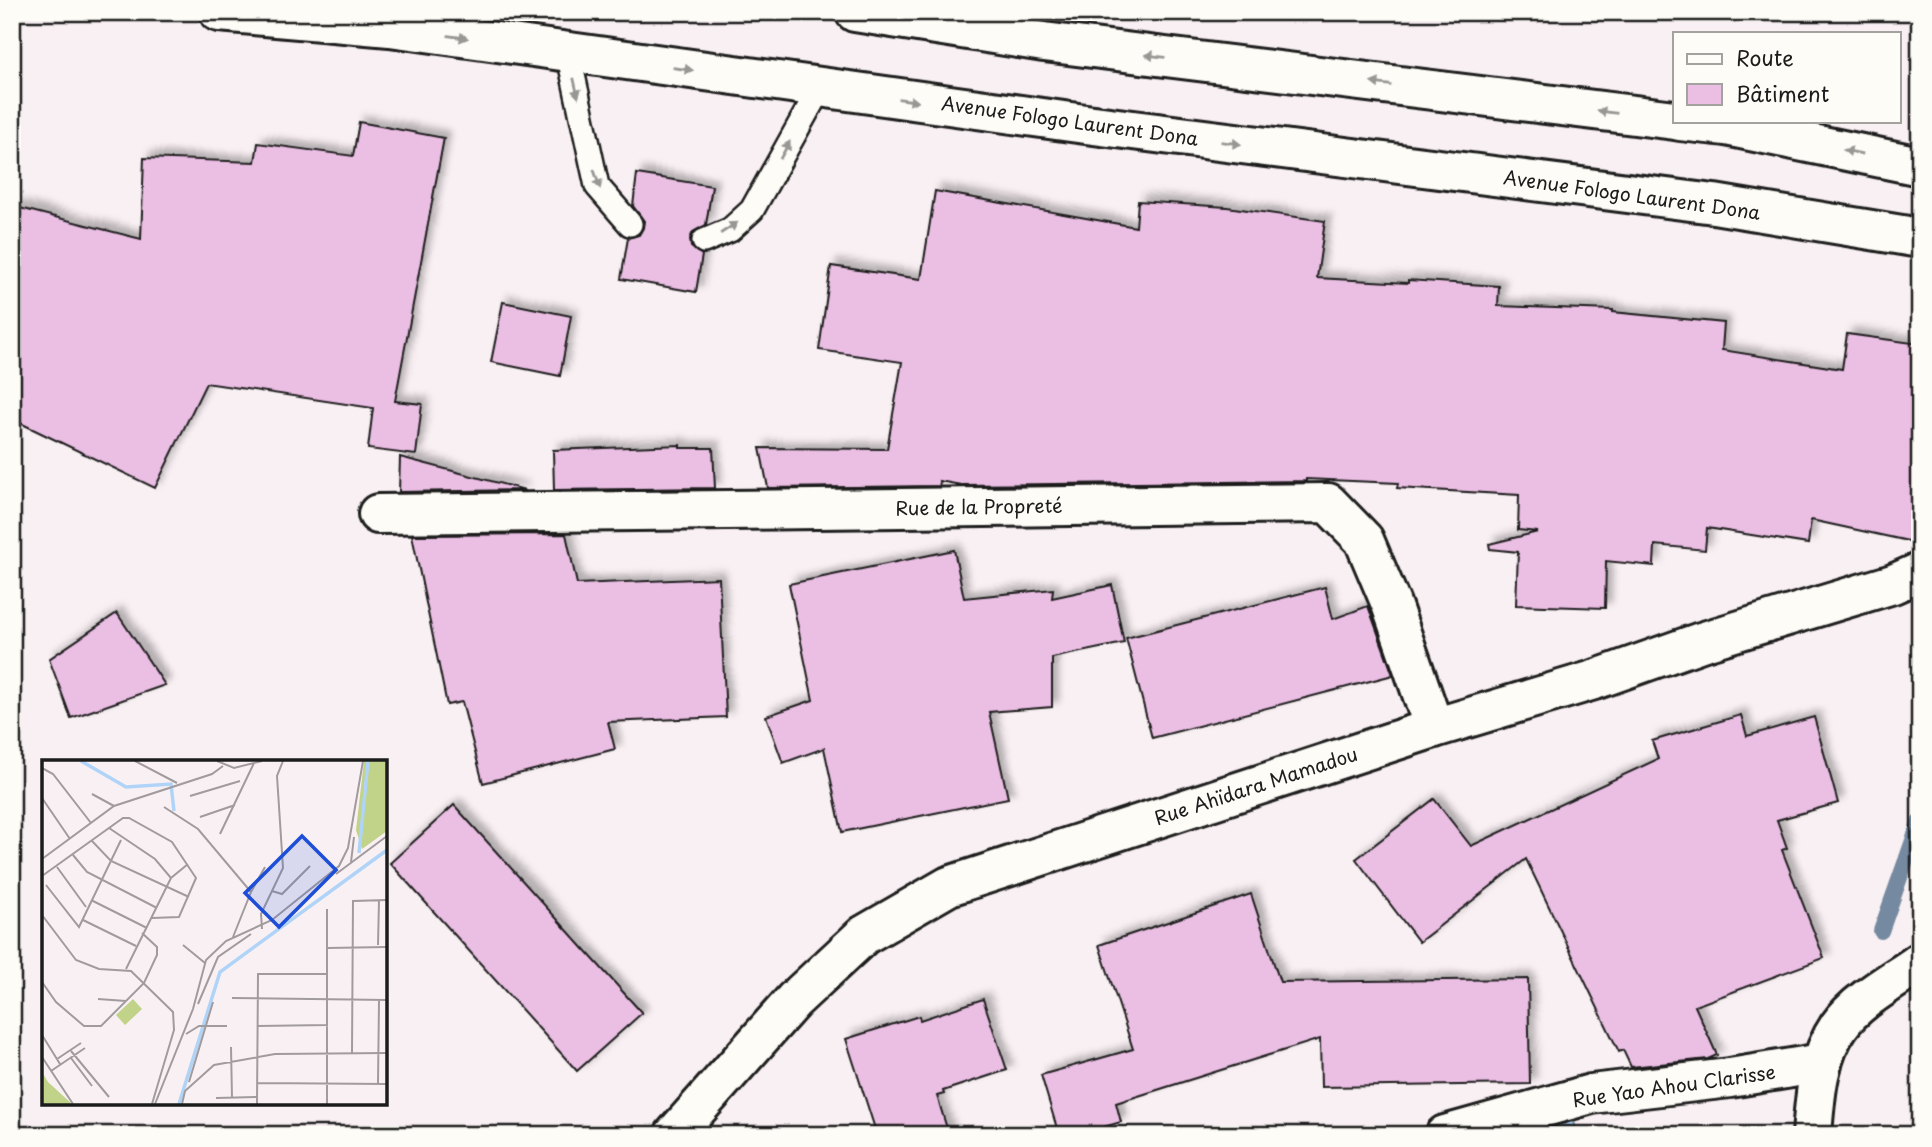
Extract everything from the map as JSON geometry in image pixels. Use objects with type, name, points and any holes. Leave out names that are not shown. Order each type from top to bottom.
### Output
[{"type":"street","name":"Avenue Fologo Laurent Dona","points":[[219,12],[390,27],[820,88],[1714,204],[1920,238]]},
{"type":"street","points":[[855,12],[1044,42],[1673,120]]},
{"type":"street","points":[[1689,122],[1726,126],[1920,166]]},
{"type":"street","name":"Rue de la Propreté","points":[[378,514],[1328,503],[1364,540],[1391,604],[1434,728]]},
{"type":"street","name":"Rue Ahïdara Mamadou","points":[[674,1135],[794,1000],[864,935],[949,886],[1434,728],[1594,680],[1701,642],[1893,584],[1920,572]]},
{"type":"street","points":[[1812,1135],[1815,1092],[1822,1063],[1840,1024],[1858,1006],[1920,962]]},
{"type":"street","name":"Rue Yao Ahou Clarisse","points":[[1446,1135],[1591,1094],[1822,1063]]},
{"type":"lane","points":[[568,52],[597,186],[630,224]]},
{"type":"lane","points":[[704,241],[730,230],[752,210],[820,88]]},
{"type":"water","points":[[1572,1119],[1577,1135],[1523,1135]]},
{"type":"building","points":[[359,122],[444,138],[395,401],[422,404],[416,455],[368,449],[373,408],[206,383],[155,488],[12,419],[12,206],[141,239],[144,158],[255,162],[258,143],[353,156]]},
{"type":"building","points":[[637,174],[712,186],[706,225],[693,232],[690,239],[691,247],[702,255],[696,292],[621,279],[628,238],[639,235],[643,228],[644,221],[633,206]]},
{"type":"building","points":[[935,191],[1136,227],[1138,201],[1227,207],[1325,221],[1317,278],[1499,286],[1498,306],[1613,310],[1724,323],[1722,350],[1842,369],[1847,334],[1920,344],[1920,512],[1913,542],[1811,520],[1808,544],[1707,528],[1705,550],[1655,545],[1654,566],[1606,561],[1605,608],[1516,605],[1518,552],[1490,549],[1489,544],[1538,532],[1518,530],[1519,495],[1397,488],[1398,483],[1306,479],[961,485],[939,481],[940,486],[768,488],[760,448],[887,449],[902,362],[819,350],[831,266],[921,279]]},
{"type":"building","points":[[503,302],[571,316],[560,376],[491,362]]},
{"type":"building","points":[[680,445],[680,448],[713,448],[715,488],[554,490],[553,450]]},
{"type":"building","points":[[400,457],[525,490],[399,492]]},
{"type":"building","points":[[566,534],[577,584],[719,578],[726,717],[608,722],[615,749],[483,783],[462,702],[447,705],[412,535]]},
{"type":"building","points":[[954,550],[964,598],[1053,589],[1052,598],[1112,585],[1124,643],[1052,658],[1052,707],[989,712],[1008,798],[842,832],[824,748],[783,763],[766,716],[813,700],[789,584]]},
{"type":"building","points":[[1325,587],[1333,619],[1368,606],[1393,675],[1152,738],[1126,638]]},
{"type":"building","points":[[117,613],[165,685],[71,718],[49,659]]},
{"type":"building","points":[[1741,715],[1747,736],[1814,717],[1838,803],[1777,820],[1787,848],[1782,850],[1824,958],[1695,1006],[1717,1055],[1708,1059],[1631,1067],[1623,1050],[1619,1052],[1526,859],[1419,942],[1356,859],[1434,799],[1471,846],[1658,759],[1652,741]]},
{"type":"building","points":[[454,805],[642,1013],[577,1071],[390,863]]},
{"type":"building","points":[[1251,894],[1280,982],[1528,979],[1530,1084],[1321,1087],[1320,1039],[1116,1103],[1121,1122],[1076,1135],[1059,1135],[1041,1075],[1133,1049],[1099,945]]},
{"type":"building","points":[[983,999],[1007,1070],[943,1091],[944,1094],[937,1096],[949,1135],[877,1135],[846,1039],[919,1016],[920,1020]]},
{"type":"waterway","points":[[1881,931],[1920,821]]}]
